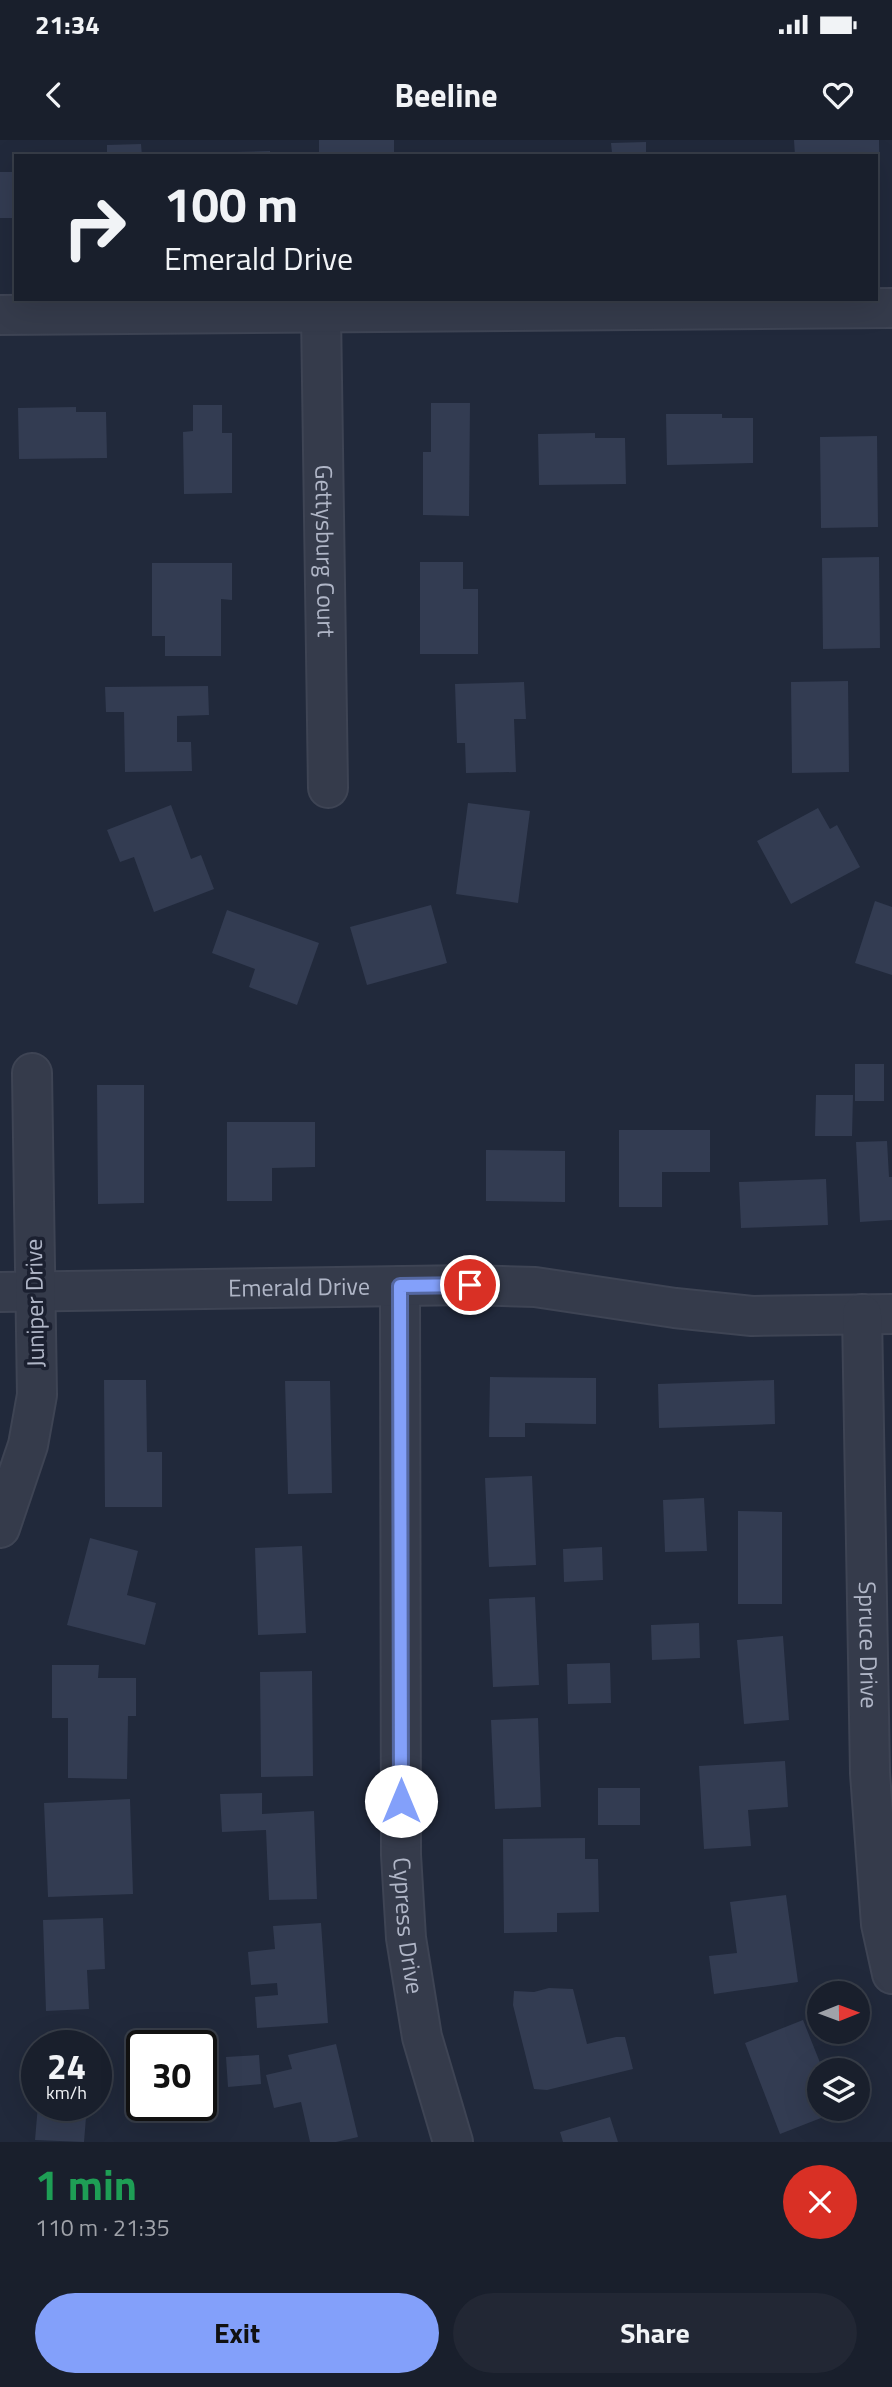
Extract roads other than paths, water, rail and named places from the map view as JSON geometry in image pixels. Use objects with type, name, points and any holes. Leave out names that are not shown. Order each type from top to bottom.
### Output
[{"type":"street","points":[[0,314],[892,308]]},
{"type":"street","name":"Gettysburg Court","points":[[321,313],[328,788]]},
{"type":"street","name":"Juniper Drive","points":[[0,1528],[28,1445],[37,1395],[17,1292],[32,1073]]},
{"type":"street","name":"Emerald Drive","points":[[17,1292],[470,1285],[535,1287],[686,1310],[752,1316],[877,1314]]},
{"type":"street","name":"Cypress Drive","points":[[400,1286],[401,1855],[406,1938],[422,2037],[453,2142]]},
{"type":"street","name":"Spruce Drive","points":[[877,1314],[870,1773],[881,1924],[892,1974]]}]
